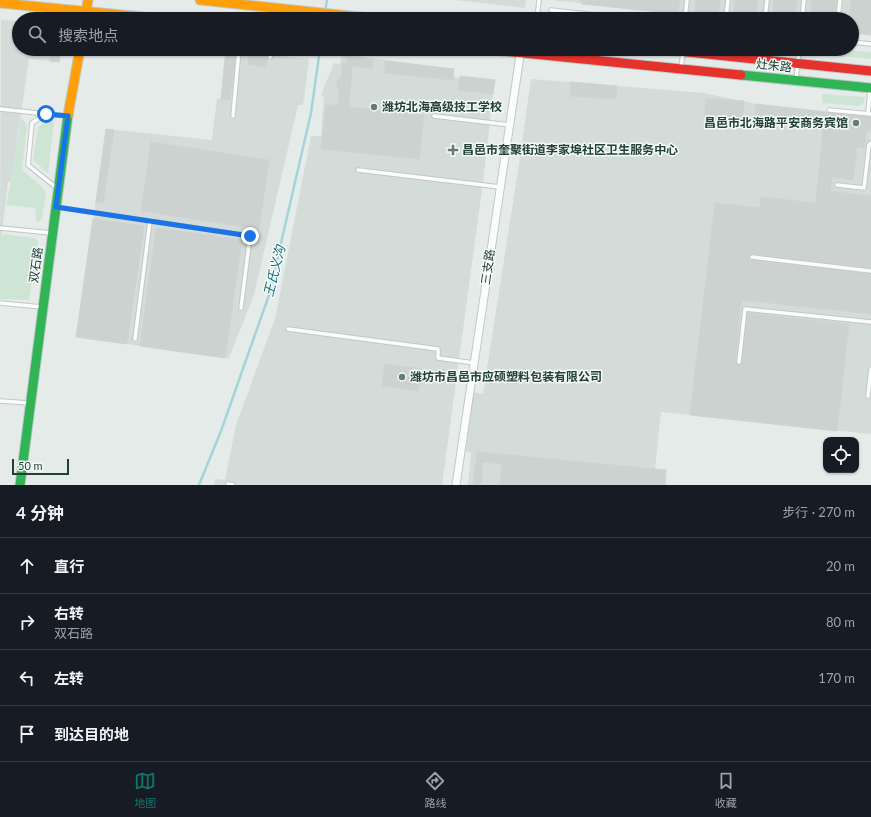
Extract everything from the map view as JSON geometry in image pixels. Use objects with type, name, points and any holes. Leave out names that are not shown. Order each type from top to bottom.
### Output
[{"type":"main road","points":[[86,12],[88,0]]},
{"type":"main road","points":[[200,0],[309,12]]},
{"type":"main road","points":[[0,3],[64,12]]},
{"type":"main road","name":"双石路","points":[[20,485],[68,116],[79,56]]},
{"type":"main road","name":"灶朱路","points":[[565,56],[871,88]]},
{"type":"main road","name":"灶朱路","points":[[736,56],[871,71]]},
{"type":"street","name":"三支路","points":[[456,485],[520,56]]},
{"type":"lane","points":[[537,12],[538,0]]},
{"type":"lane","points":[[686,12],[687,0]]},
{"type":"lane","points":[[727,12],[728,0]]},
{"type":"lane","points":[[766,12],[767,0]]},
{"type":"lane","points":[[803,12],[804,0]]},
{"type":"lane","points":[[839,12],[840,0]]},
{"type":"lane","points":[[551,10],[569,12]]},
{"type":"lane","points":[[859,43],[871,44]]},
{"type":"lane","points":[[233,116],[238,56]]},
{"type":"lane","points":[[681,69],[682,56]]},
{"type":"lane","points":[[796,81],[798,56]]},
{"type":"lane","points":[[829,110],[869,114],[871,84]]},
{"type":"lane","points":[[0,109],[68,116]]},
{"type":"lane","points":[[46,114],[32,123],[28,165],[58,190]]},
{"type":"lane","points":[[434,116],[510,125]]},
{"type":"lane","points":[[837,185],[864,188],[869,145],[871,143]]},
{"type":"lane","points":[[358,170],[500,188]]},
{"type":"lane","points":[[56,207],[250,236],[241,308]]},
{"type":"lane","points":[[135,339],[150,221]]},
{"type":"lane","points":[[0,228],[52,233]]},
{"type":"lane","points":[[752,257],[871,271]]},
{"type":"lane","points":[[0,303],[42,307]]},
{"type":"lane","points":[[739,362],[745,309],[871,322]]},
{"type":"lane","points":[[288,329],[438,349],[438,358],[474,363]]},
{"type":"lane","points":[[868,396],[871,370]]},
{"type":"lane","points":[[0,401],[30,403]]},
{"type":"lane","points":[[228,484],[233,485]]},
{"type":"shaded area","points":[[456,0],[526,0],[525,8]]},
{"type":"shaded area","points":[[552,0],[871,0],[871,35],[859,34],[859,12],[659,12]]},
{"type":"shaded area","points":[[1,20],[12,21],[12,56],[60,56],[59,62],[29,59],[11,182],[8,182],[0,248]]},
{"type":"shaded area","points":[[225,56],[281,56],[309,59],[303,105],[298,105],[254,295],[229,358],[76,337],[106,129],[212,140],[217,99],[221,99]]},
{"type":"shaded area","points":[[342,56],[357,56],[454,69],[453,77],[460,78],[459,90],[493,94],[483,182],[442,485],[214,485],[215,479],[225,480],[236,425],[275,319],[311,136],[321,136],[324,96],[321,95],[334,63],[340,64]]},
{"type":"shaded area","points":[[531,79],[704,93],[756,104],[871,117],[871,434],[661,412],[655,469],[666,470],[665,485],[468,485],[471,452],[466,451],[472,392],[483,394]]},
{"type":"green space","points":[[859,51],[871,52],[871,59],[838,56],[859,56]]},
{"type":"green space","points":[[822,94],[865,97],[863,104],[859,106],[822,103]]},
{"type":"green space","points":[[21,118],[27,126],[22,170],[42,187],[46,193],[42,219],[37,223],[35,208],[6,205]]},
{"type":"green space","points":[[48,121],[54,122],[48,173],[33,160],[38,127]]},
{"type":"green space","points":[[2,234],[34,238],[38,241],[29,300],[0,299],[0,249]]},
{"type":"building","points":[[582,0],[680,0],[678,12],[659,12],[582,4]]},
{"type":"building","points":[[696,0],[720,0],[719,12],[695,12]]},
{"type":"building","points":[[735,0],[758,0],[757,12],[734,12]]},
{"type":"building","points":[[774,0],[797,0],[796,12],[773,12]]},
{"type":"building","points":[[812,0],[836,0],[835,12],[811,12]]},
{"type":"building","points":[[851,0],[871,0],[871,35],[859,34],[859,12],[850,12]]},
{"type":"building","points":[[51,56],[60,56],[59,62],[50,61]]},
{"type":"building","points":[[225,56],[235,56],[230,100],[221,99]]},
{"type":"building","points":[[249,56],[267,56],[266,67],[248,64]]},
{"type":"building","points":[[346,57],[373,60],[372,68],[352,66],[349,107],[424,115],[419,159],[321,149],[326,104],[338,106],[338,79],[341,79],[342,63],[346,64]]},
{"type":"building","points":[[385,61],[454,69],[453,80],[385,73]]},
{"type":"building","points":[[460,76],[495,80],[493,94],[458,90]]},
{"type":"building","points":[[571,82],[617,86],[616,99],[570,96]]},
{"type":"building","points":[[706,99],[744,101],[743,118],[705,115]]},
{"type":"building","points":[[756,104],[871,117],[871,131],[866,131],[864,148],[857,147],[853,180],[832,177],[830,191],[871,196],[871,268],[752,254],[749,257],[752,260],[871,274],[871,314],[742,300],[740,312],[736,362],[739,365],[742,362],[748,313],[849,324],[837,431],[690,415],[715,203],[760,208],[761,197],[816,203],[823,130],[754,123]]},
{"type":"building","points":[[106,129],[114,130],[103,203],[96,202]]},
{"type":"building","points":[[151,142],[269,160],[259,229],[141,211]]},
{"type":"building","points":[[93,219],[144,226],[127,344],[76,337]]},
{"type":"building","points":[[156,228],[242,240],[225,358],[140,346]]},
{"type":"building","name":"潍坊市昌邑市应硕塑料包装有限公司","points":[[385,364],[421,369],[418,391],[382,386]]},
{"type":"building","points":[[477,452],[666,470],[665,485],[500,485],[502,464],[483,462],[481,485],[473,485]]},
{"type":"waterway","name":"王氏义沟","points":[[325,11],[327,0]]},
{"type":"waterway","name":"王氏义沟","points":[[199,485],[221,431],[269,295],[311,113],[319,56]]},
{"type":"traffic: fast","points":[[741,75],[871,88]]},
{"type":"traffic: fast","points":[[20,485],[68,115]]},
{"type":"traffic: slow","points":[[86,12],[88,0]]},
{"type":"traffic: slow","points":[[200,0],[312,12]]},
{"type":"traffic: slow","points":[[0,3],[92,12]]},
{"type":"traffic: slow","points":[[68,115],[79,56]]},
{"type":"traffic: jam","points":[[553,56],[741,75]]},
{"type":"traffic: jam","points":[[726,56],[871,71]]},
{"type":"place","name":"潍坊北海高级技工学校","points":[[374,107]]},
{"type":"place","name":"昌邑市北海路平安商务宾馆","points":[[856,123]]},
{"type":"place","name":"昌邑市奎聚街道李家埠社区卫生服务中心","points":[[453,150]]},
{"type":"place","name":"潍坊市昌邑市应硕塑料包装有限公司","points":[[402,377]]},
{"type":"route","points":[[46,114],[68,116],[56,207],[250,236]]}]
